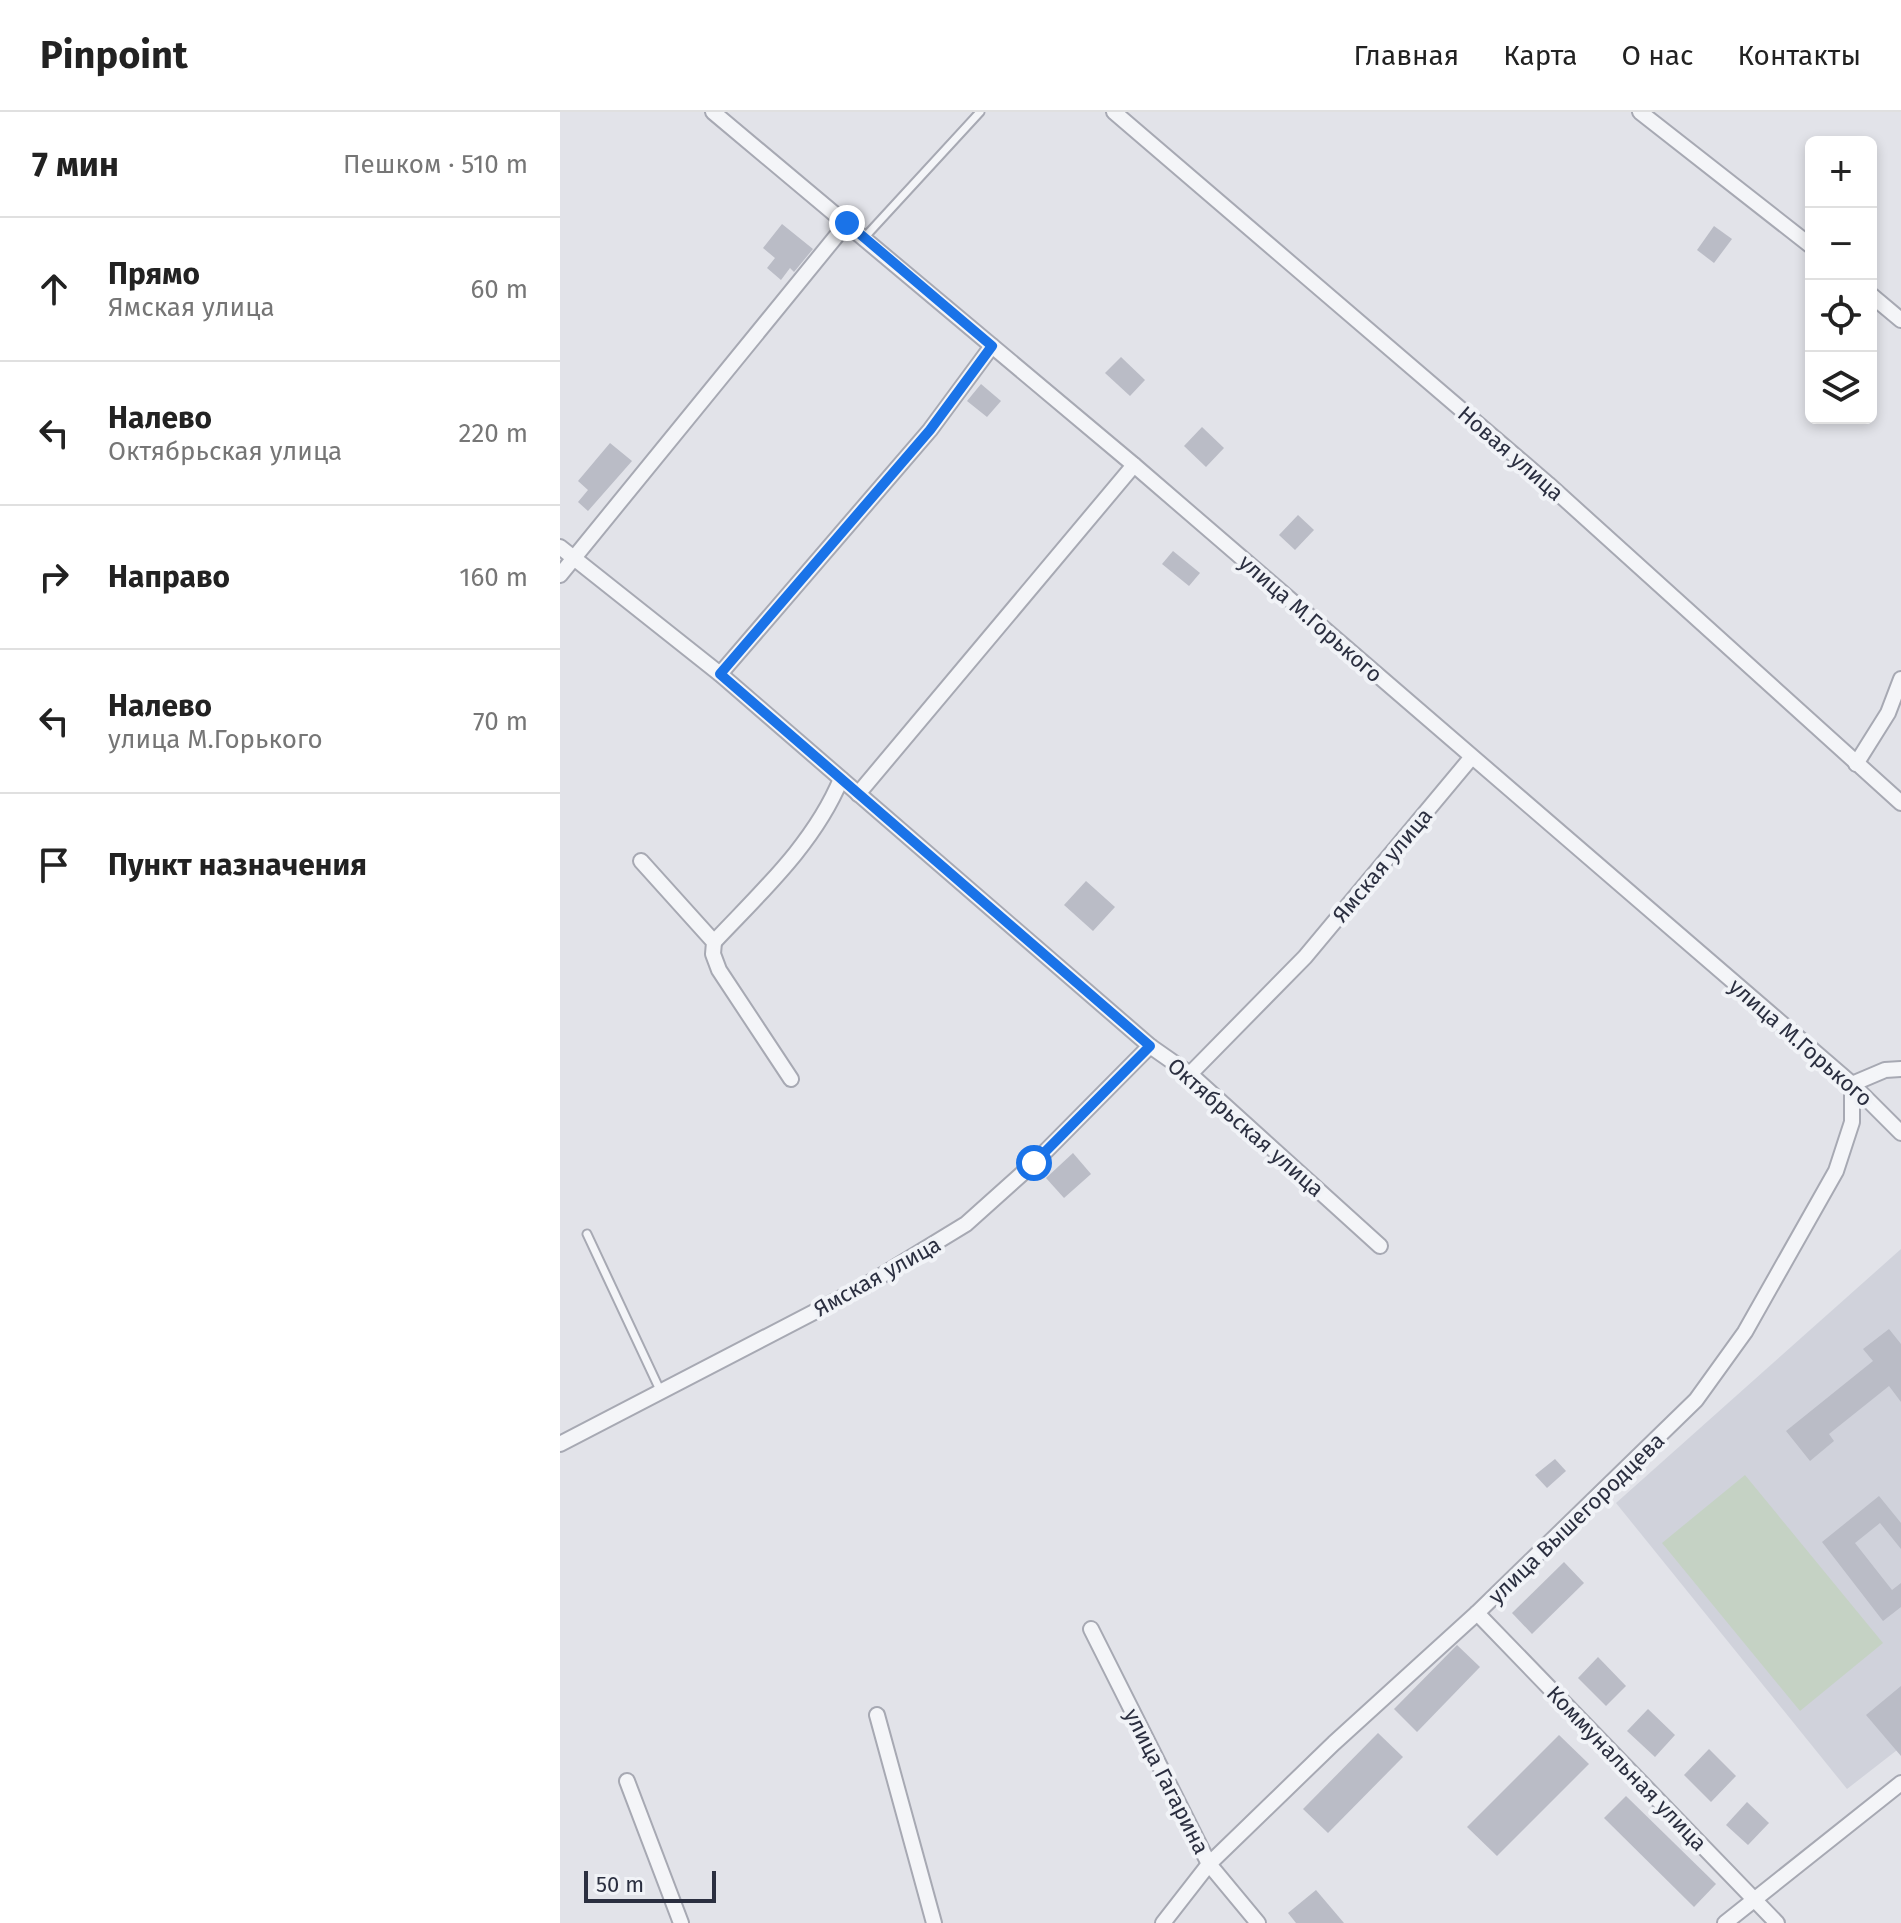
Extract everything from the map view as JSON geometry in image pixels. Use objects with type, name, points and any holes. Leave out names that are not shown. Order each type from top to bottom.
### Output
[{"type":"street","name":"улица М.Горького","points":[[713,112],[1134,465],[1852,1084],[1901,1133]]},
{"type":"street","name":"Новая улица","points":[[1114,112],[1548,484],[1901,803]]},
{"type":"street","points":[[1640,112],[1805,241]]},
{"type":"street","points":[[560,575],[847,223]]},
{"type":"street","points":[[1877,300],[1901,320]]},
{"type":"street","points":[[720,674],[921,441],[992,346]]},
{"type":"street","points":[[858,794],[1134,465]]},
{"type":"street","name":"Октябрьская улица","points":[[560,547],[720,674],[1150,1046],[1190,1074],[1380,1246]]},
{"type":"street","points":[[1856,764],[1888,713],[1901,679]]},
{"type":"street","name":"Ямская улица","points":[[1190,1074],[1305,957],[1471,758]]},
{"type":"street","points":[[791,1079],[719,970],[713,954],[714,942],[810,837],[830,806],[841,779]]},
{"type":"street","points":[[641,861],[714,942]]},
{"type":"street","name":"Ямская улица","points":[[560,1444],[866,1285],[966,1224],[1034,1163],[1150,1046]]},
{"type":"street","points":[[1852,1084],[1885,1070],[1901,1069]]},
{"type":"street","name":"улица Вышегородцева","points":[[1163,1923],[1209,1864],[1658,1441],[1696,1400],[1745,1332],[1836,1171],[1852,1122],[1852,1084]]},
{"type":"street","name":"Коммунальная улица","points":[[1477,1613],[1777,1923]]},
{"type":"street","name":"улица Гагарина","points":[[1091,1629],[1209,1864],[1258,1923]]},
{"type":"street","points":[[877,1715],[934,1923]]},
{"type":"street","points":[[627,1781],[681,1923]]},
{"type":"street","points":[[1725,1923],[1901,1783]]},
{"type":"lane","points":[[864,238],[980,112]]},
{"type":"lane","points":[[587,1234],[660,1390]]},
{"type":"shaded area","points":[[1901,1249],[1901,1747],[1847,1789],[1616,1503]]},
{"type":"green space","points":[[1745,1475],[1883,1643],[1800,1711],[1662,1543]]},
{"type":"building","points":[[782,224],[813,249],[794,272],[790,268],[781,280],[767,268],[775,258],[763,248]]},
{"type":"building","points":[[1714,226],[1732,239],[1714,263],[1697,250]]},
{"type":"building","points":[[1121,357],[1145,380],[1130,396],[1105,373]]},
{"type":"building","points":[[981,384],[1001,401],[987,417],[967,401]]},
{"type":"building","points":[[1202,427],[1224,448],[1206,467],[1184,446]]},
{"type":"building","points":[[610,443],[632,461],[588,511],[578,502],[588,490],[578,481]]},
{"type":"building","points":[[1298,515],[1314,530],[1295,550],[1279,535]]},
{"type":"building","points":[[1173,551],[1200,573],[1189,586],[1162,564]]},
{"type":"building","points":[[1086,881],[1115,907],[1093,931],[1064,905]]},
{"type":"building","points":[[1073,1153],[1091,1174],[1064,1198],[1046,1178]]},
{"type":"building","points":[[1889,1329],[1901,1344],[1901,1402],[1889,1386],[1829,1434],[1834,1441],[1810,1461],[1786,1431],[1873,1361],[1863,1349]]},
{"type":"building","points":[[1555,1459],[1566,1471],[1547,1488],[1535,1475]]},
{"type":"building","points":[[1879,1496],[1901,1523],[1901,1549],[1880,1523],[1855,1543],[1892,1590],[1901,1583],[1901,1607],[1883,1621],[1822,1542]]},
{"type":"building","points":[[1564,1562],[1584,1583],[1532,1634],[1512,1613]]},
{"type":"building","points":[[1457,1645],[1480,1667],[1417,1732],[1394,1709]]},
{"type":"building","points":[[1598,1657],[1626,1686],[1606,1706],[1578,1678]]},
{"type":"building","points":[[1901,1686],[1901,1756],[1866,1715]]},
{"type":"building","points":[[1648,1709],[1675,1735],[1655,1757],[1627,1731]]},
{"type":"building","points":[[1378,1733],[1403,1757],[1328,1833],[1303,1809]]},
{"type":"building","points":[[1559,1735],[1589,1764],[1497,1856],[1467,1827]]},
{"type":"building","points":[[1709,1749],[1736,1776],[1711,1802],[1684,1775]]},
{"type":"building","points":[[1626,1796],[1716,1884],[1694,1907],[1604,1818]]},
{"type":"building","points":[[1747,1802],[1769,1823],[1748,1845],[1726,1825]]},
{"type":"building","points":[[1316,1890],[1344,1923],[1296,1923],[1288,1913]]},
{"type":"route","points":[[847,223],[992,346],[930,430],[858,517],[720,674],[1150,1046],[1034,1163]]}]
